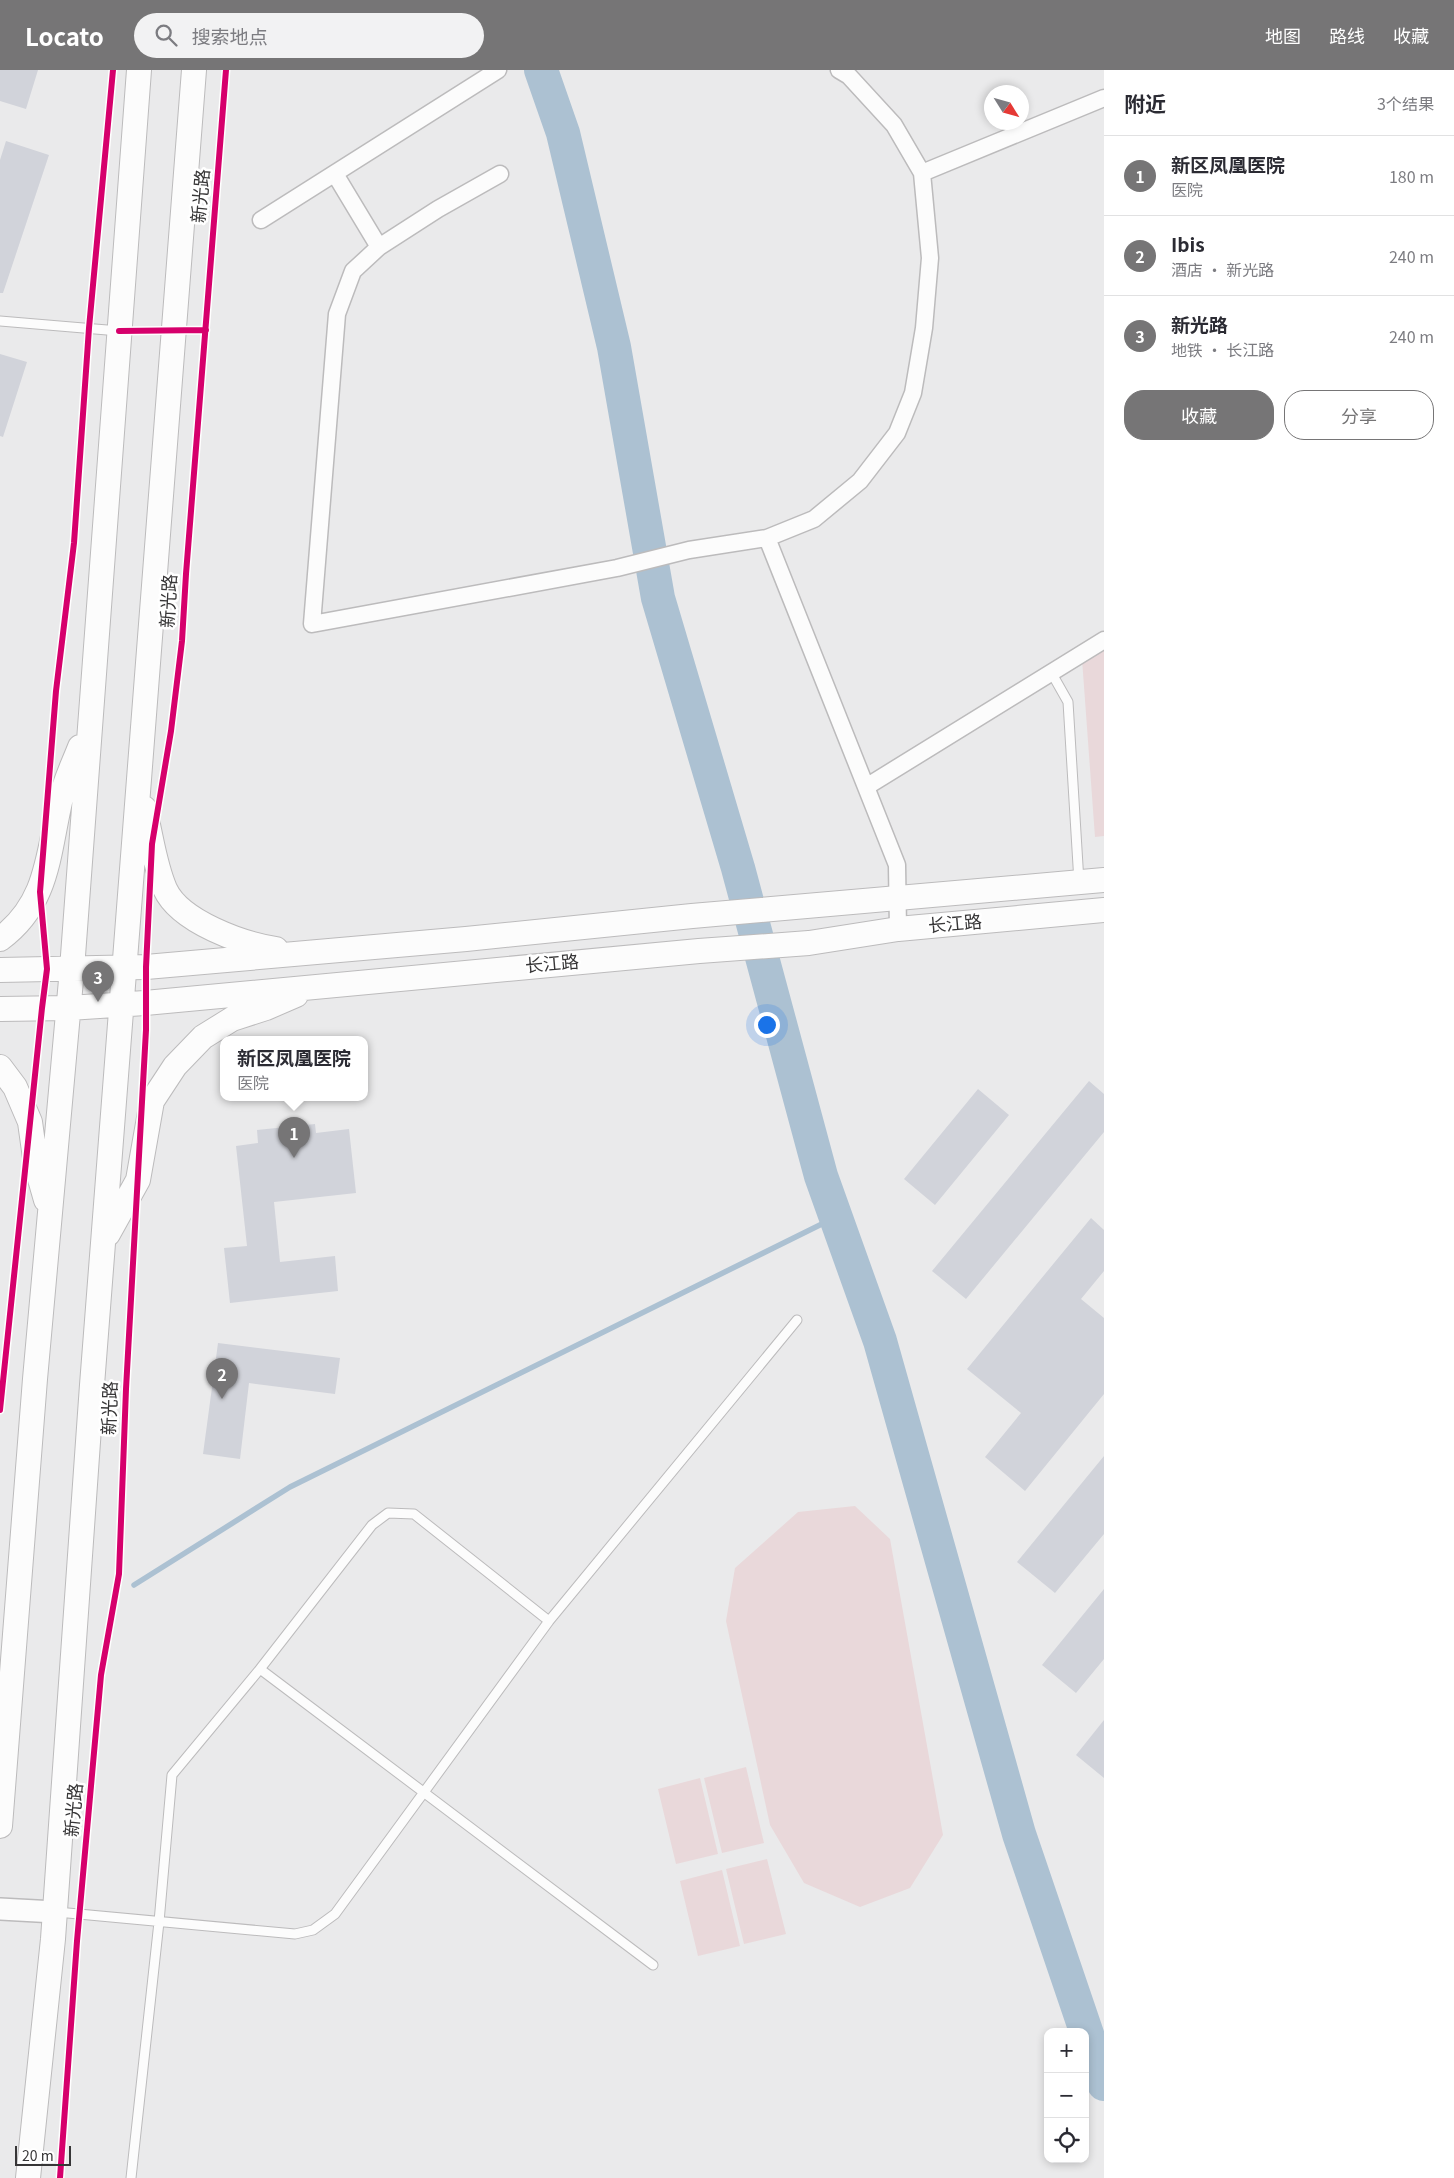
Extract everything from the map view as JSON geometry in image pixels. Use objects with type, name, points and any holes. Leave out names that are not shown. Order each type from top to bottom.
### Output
[{"type":"main road","points":[[0,1826],[34,1389],[69,1008],[139,70]]},
{"type":"main road","name":"新光路","points":[[28,2178],[55,1912],[104,1242],[194,70]]},
{"type":"main road","points":[[0,939],[24,916],[40,892],[52,846],[60,800],[90,720]]},
{"type":"main road","points":[[139,785],[157,867],[166,891],[179,905],[211,929],[268,948],[305,953]]},
{"type":"main road","name":"长江路","points":[[0,970],[125,968],[466,940],[692,916],[1104,880]]},
{"type":"main road","name":"长江路","points":[[0,1009],[69,1008],[123,1004],[699,951],[809,943],[898,929],[1104,910]]},
{"type":"main road","points":[[104,1242],[138,1180],[152,1101],[175,1066],[203,1037],[232,1020],[266,1008],[312,987]]},
{"type":"main road","points":[[0,1067],[15,1087],[30,1122],[36,1165],[50,1214]]},
{"type":"street","points":[[262,220],[498,70]]},
{"type":"street","points":[[500,174],[438,209],[379,247],[353,271],[337,314],[312,624],[617,568],[689,550],[767,538],[814,519],[860,481],[897,433],[913,393],[925,319],[930,258],[922,173],[894,125],[849,76],[840,70]]},
{"type":"street","points":[[922,173],[1104,98]]},
{"type":"street","points":[[335,174],[379,247]]},
{"type":"street","points":[[767,538],[897,865],[898,929]]},
{"type":"street","points":[[866,787],[1104,640]]},
{"type":"street","points":[[0,1909],[55,1912]]},
{"type":"lane","points":[[0,321],[119,331]]},
{"type":"lane","points":[[1051,672],[1068,702],[1079,882]]},
{"type":"lane","points":[[55,1912],[295,1934],[313,1930],[335,1914],[549,1621],[797,1320]]},
{"type":"lane","points":[[131,2178],[159,1922],[172,1775],[260,1669],[372,1525],[388,1513],[414,1514],[549,1621]]},
{"type":"lane","points":[[260,1669],[653,1965]]},
{"type":"shaded area","points":[[1104,647],[1104,836],[1095,837],[1082,659]]},
{"type":"shaded area","points":[[855,1506],[890,1539],[943,1835],[910,1888],[860,1907],[804,1883],[770,1825],[726,1621],[735,1568],[798,1512]]},
{"type":"shaded area","points":[[746,1767],[764,1843],[722,1853],[704,1778]]},
{"type":"shaded area","points":[[700,1778],[718,1854],[676,1864],[658,1789]]},
{"type":"shaded area","points":[[767,1859],[786,1934],[744,1944],[726,1869]]},
{"type":"shaded area","points":[[722,1870],[740,1946],[698,1956],[680,1881]]},
{"type":"building","points":[[0,70],[38,70],[26,109],[0,101]]},
{"type":"building","points":[[6,141],[49,155],[3,293],[0,293],[0,160]]},
{"type":"building","points":[[0,354],[27,362],[3,437],[0,436]]},
{"type":"building","points":[[1089,1081],[1104,1094],[1104,1132],[966,1299],[932,1271]]},
{"type":"building","points":[[978,1089],[1009,1115],[935,1205],[904,1179]]},
{"type":"building","points":[[315,1124],[316,1133],[349,1129],[356,1193],[274,1202],[280,1262],[335,1256],[338,1291],[230,1303],[224,1248],[247,1246],[236,1146],[258,1143],[257,1130]]},
{"type":"building","points":[[1091,1218],[1104,1230],[1104,1271],[1081,1299],[1104,1318],[1104,1394],[1025,1491],[985,1457],[1021,1413],[967,1369]]},
{"type":"building","points":[[218,1343],[340,1358],[335,1394],[249,1383],[240,1459],[203,1454]]},
{"type":"building","points":[[1104,1456],[1104,1534],[1055,1593],[1017,1562]]},
{"type":"building","points":[[1104,1589],[1104,1659],[1076,1693],[1042,1665]]},
{"type":"building","points":[[1104,1720],[1104,1778],[1076,1755]]},
{"type":"waterway","points":[[541,70],[563,133],[614,347],[658,598],[738,868],[821,1176],[880,1341],[1019,1834],[1104,2084]]},
{"type":"waterway","points":[[134,1585],[290,1487],[836,1217]]},
{"type":"cycle path","points":[[0,1410],[47,969],[40,892],[56,691],[74,543],[89,328],[113,70]]},
{"type":"cycle path","points":[[60,2178],[77,1941],[101,1675],[119,1574],[126,1389],[146,1030],[146,967],[152,844],[171,731],[182,641],[226,70]]},
{"type":"cycle path","points":[[119,331],[206,330]]},
{"type":"place","name":"新光路","points":[[98,1002]]},
{"type":"place","name":"新区凤凰医院","points":[[294,1158]]},
{"type":"place","name":"Ibis","points":[[222,1399]]}]
